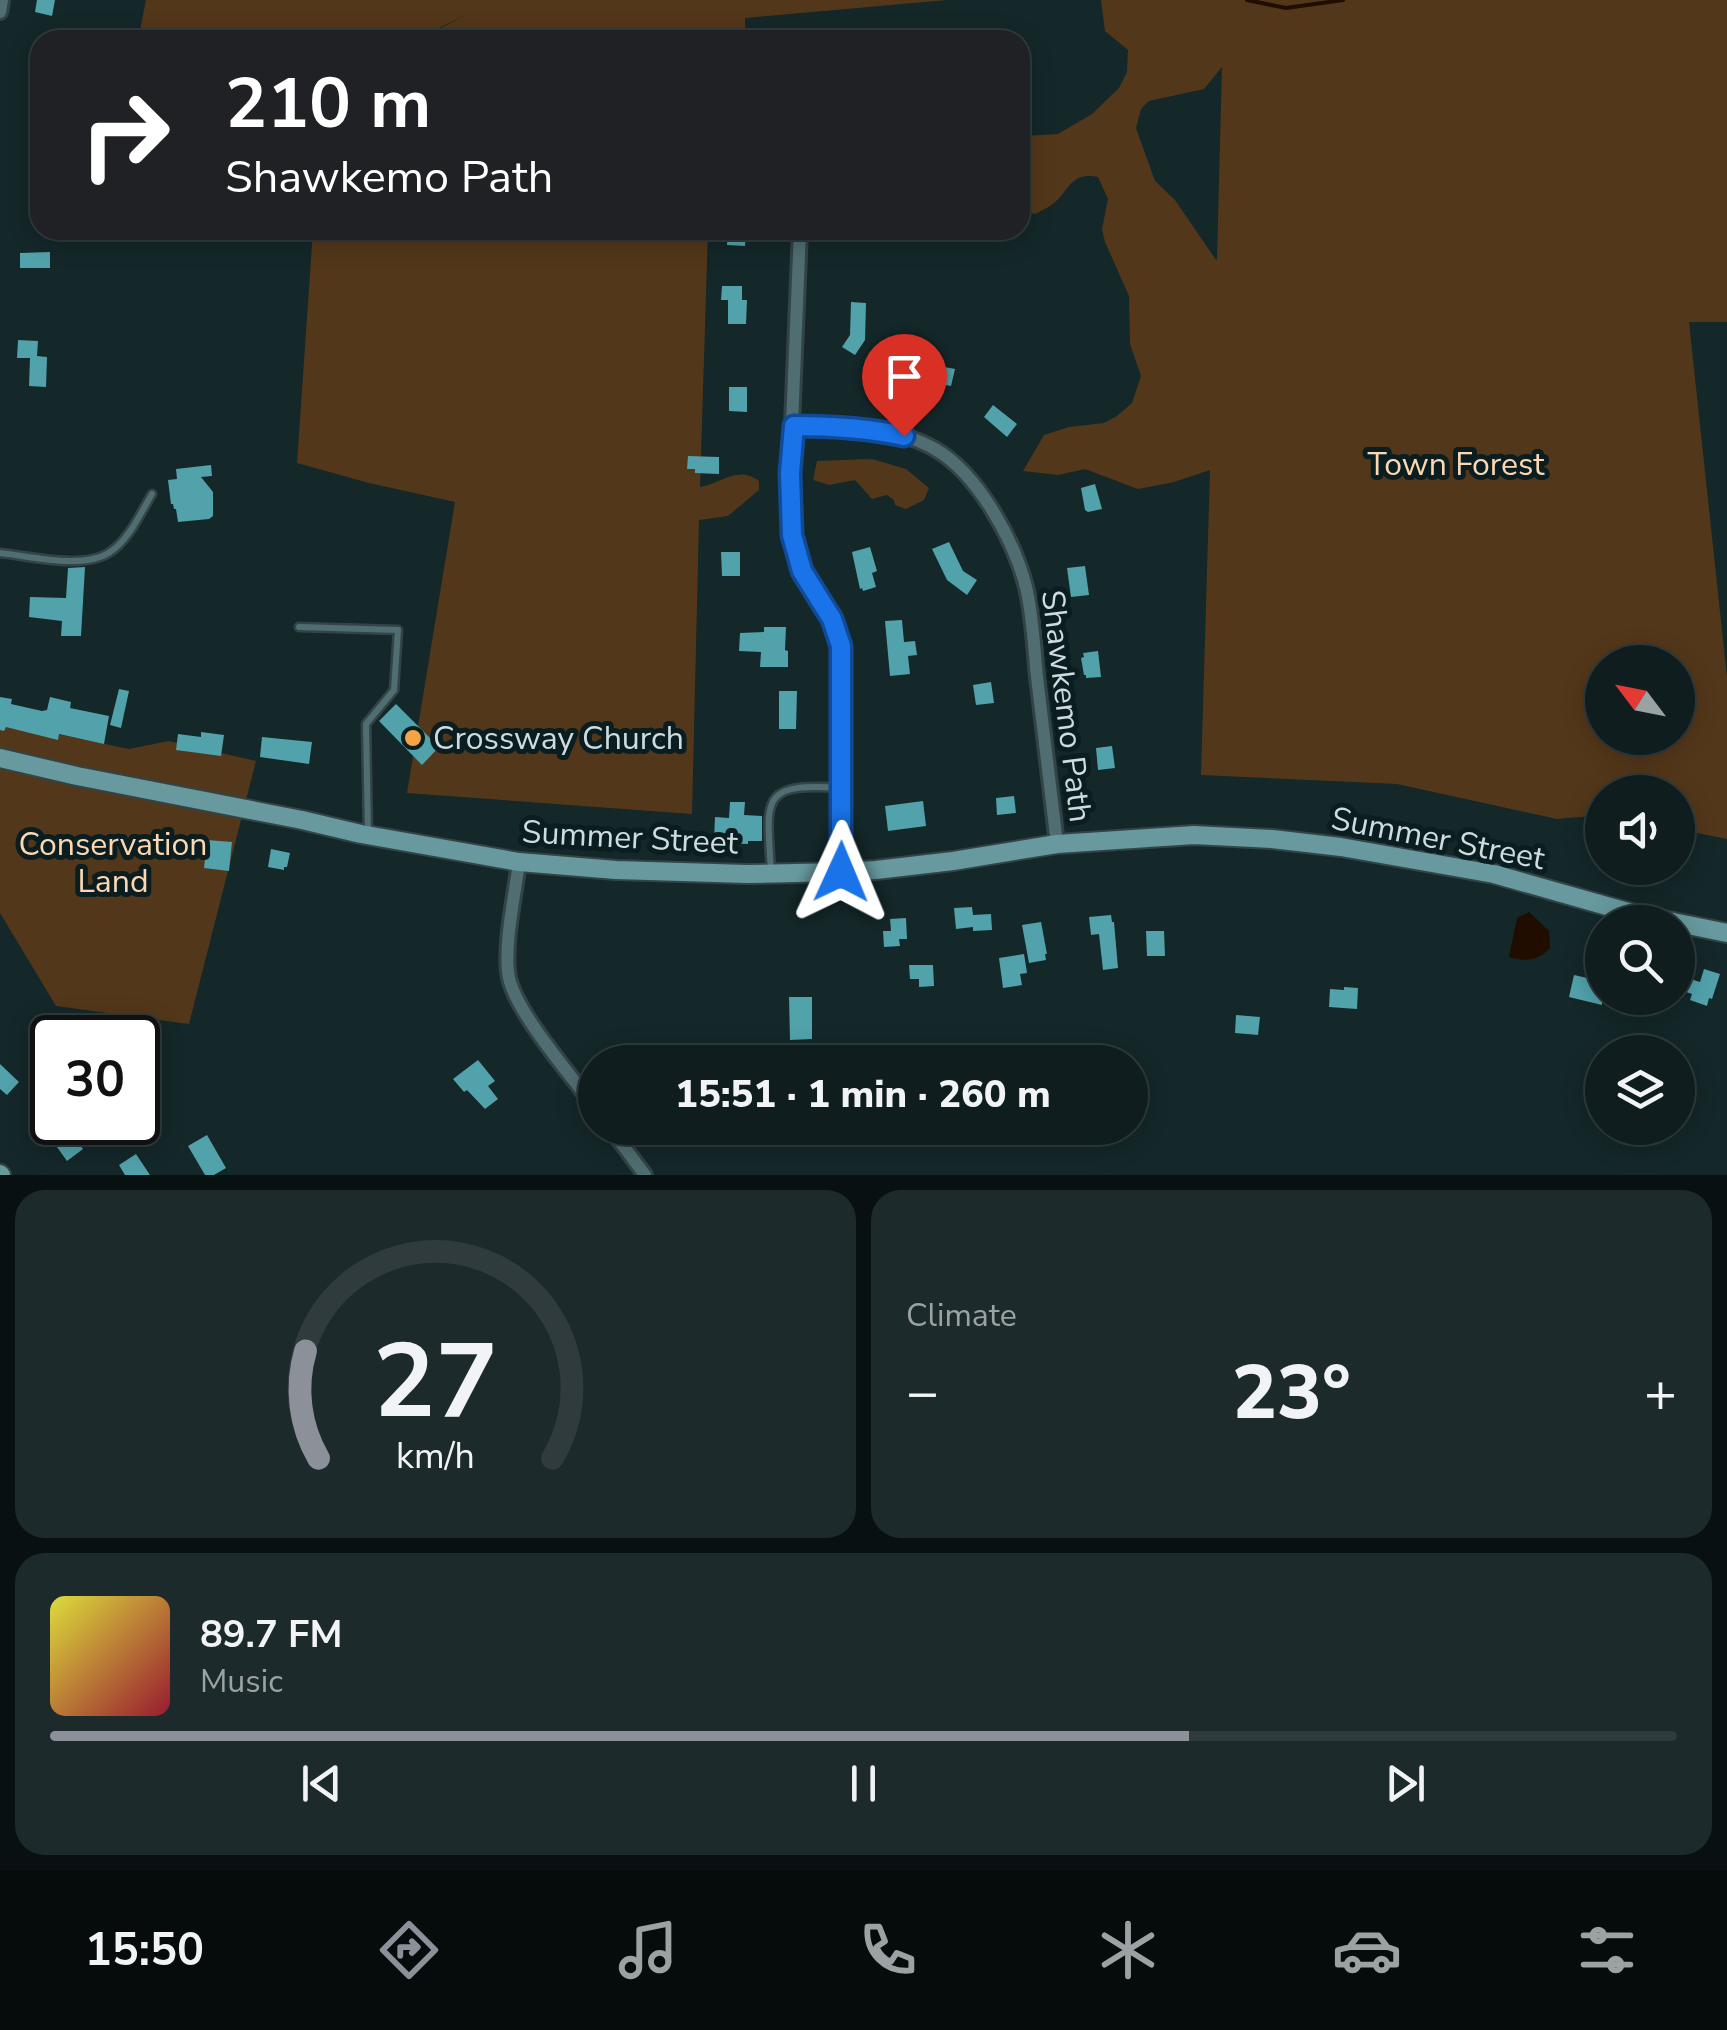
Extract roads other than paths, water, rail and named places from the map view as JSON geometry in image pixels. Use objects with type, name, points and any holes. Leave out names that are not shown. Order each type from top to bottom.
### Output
[{"type":"main road","name":"Summer Street","points":[[0,758],[368,835],[519,862],[616,870],[841,872],[953,861],[1057,844],[1194,835],[1342,847],[1511,878],[1604,905]]},
{"type":"main road","name":"Summer Street","points":[[1695,926],[1727,932]]},
{"type":"street","points":[[0,12],[2,0]]},
{"type":"street","points":[[800,240],[790,473],[792,535],[802,571],[832,619],[841,646],[841,872]]},
{"type":"street","name":"Shawkemo Path","points":[[794,426],[840,426],[904,436],[935,450],[982,493],[1026,586],[1057,844]]},
{"type":"street","points":[[519,862],[507,960],[510,982],[532,1024],[578,1085]]},
{"type":"street","points":[[623,1145],[645,1175]]},
{"type":"lane","points":[[0,553],[63,561],[91,560],[111,552],[126,536],[152,494]]},
{"type":"lane","points":[[299,627],[398,630],[394,690],[366,724],[368,835]]},
{"type":"lane","points":[[772,874],[769,813],[773,799],[788,788],[842,788]]},
{"type":"waterway","points":[[1247,0],[1286,8],[1343,0]]},
{"type":"place","name":"Crossway Church","points":[[413,738]]},
{"type":"park label","name":"Town Forest","points":[[1456,464]]},
{"type":"park label","name":"Conservation Land","points":[[113,862]]}]
